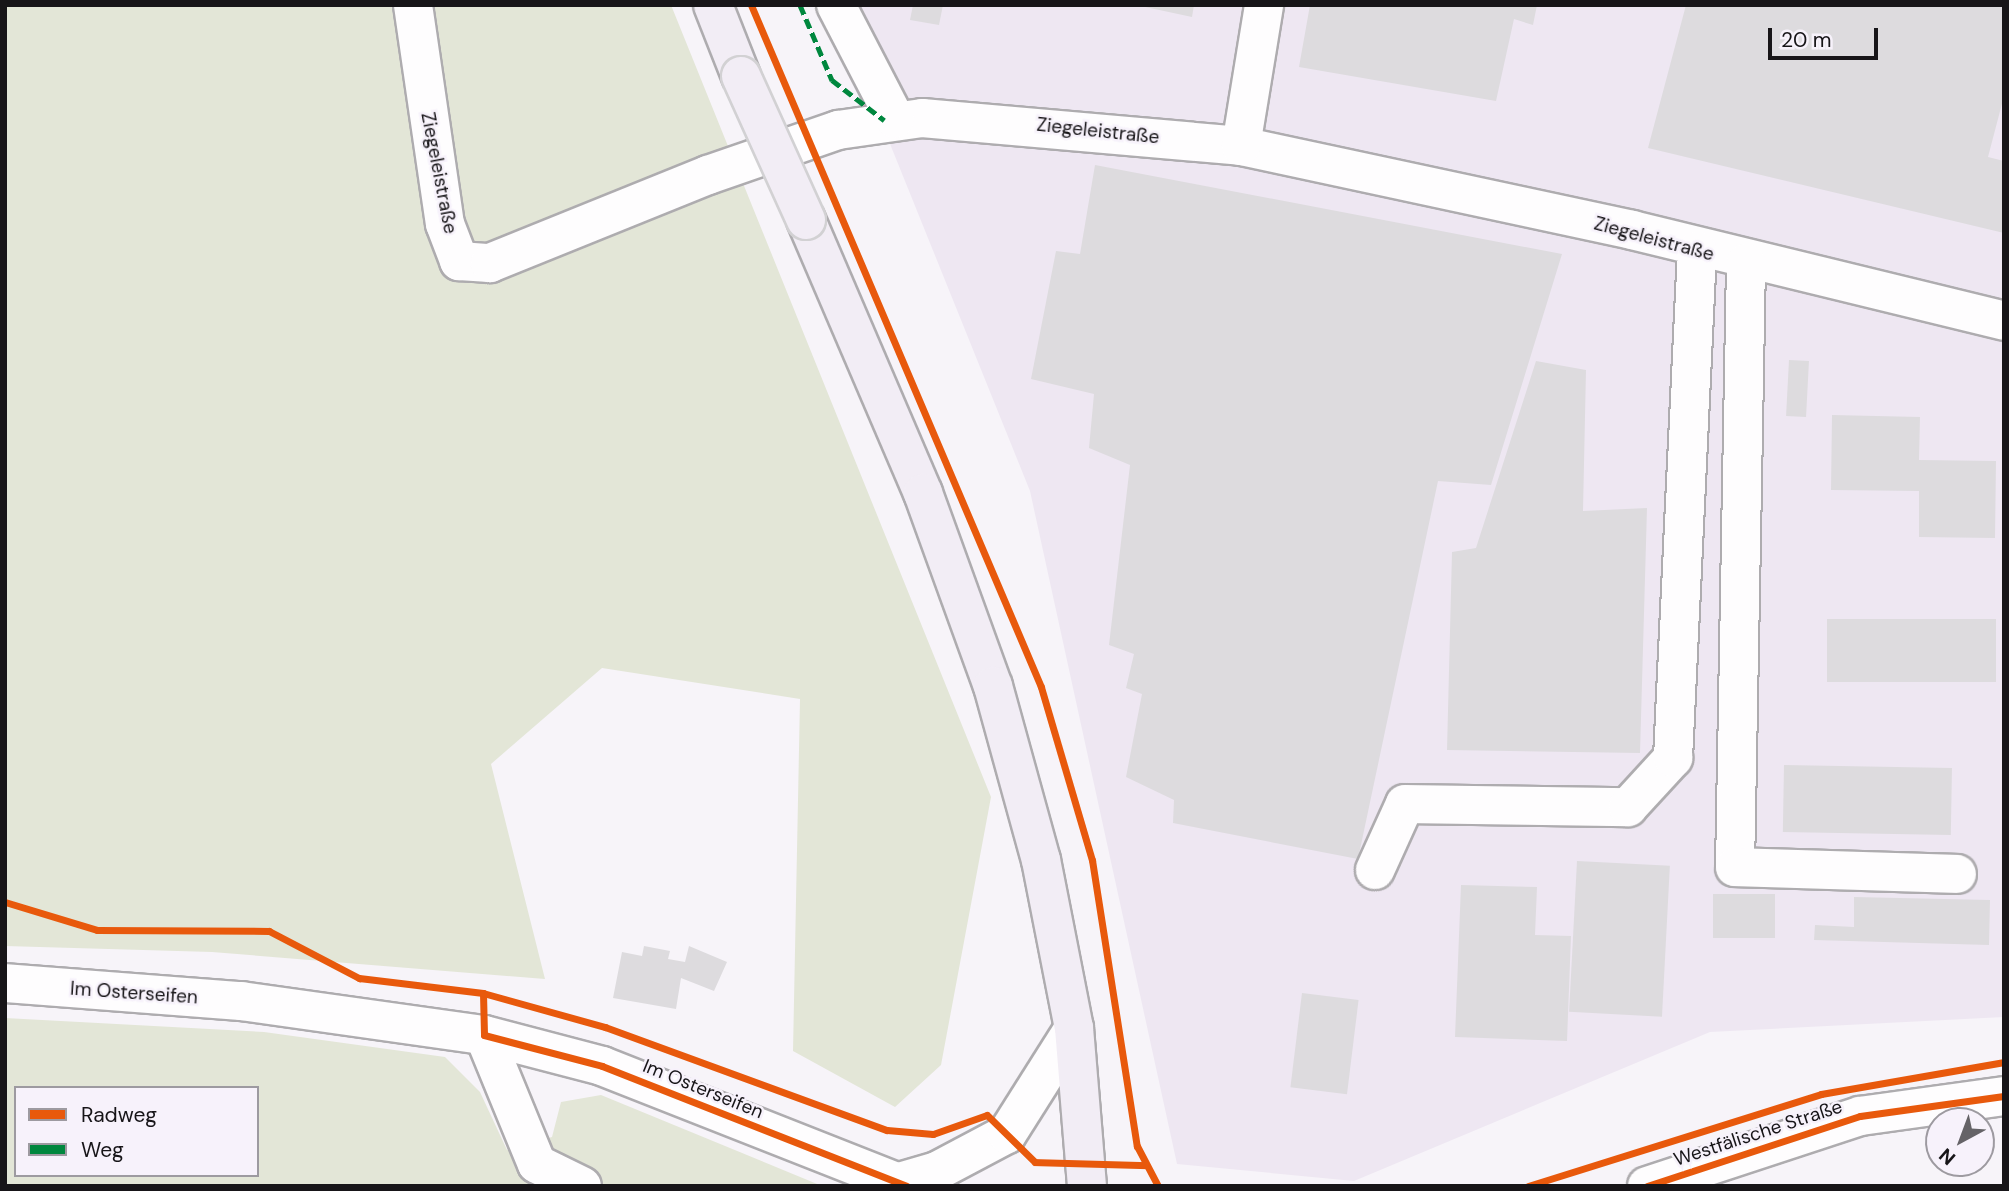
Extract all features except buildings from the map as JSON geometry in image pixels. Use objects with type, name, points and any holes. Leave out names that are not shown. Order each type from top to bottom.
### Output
[{"type":"main road","points":[[713,5],[741,76],[923,493],[993,686],[1041,860],[1074,1028],[1087,1186]]},
{"type":"street","name":"Ziegeleistraße","points":[[413,5],[444,225],[459,261],[490,263],[708,175],[890,119],[1025,123],[1241,146],[1632,230],[1746,263],[2004,321]]},
{"type":"street","points":[[836,5],[890,119]]},
{"type":"street","points":[[1241,146],[1264,5]]},
{"type":"street","points":[[1375,870],[1405,804],[1628,807],[1672,758],[1697,251]]},
{"type":"street","points":[[1746,263],[1735,867],[1957,874]]},
{"type":"street","name":"Im Osterseifen","points":[[5,983],[241,1001],[484,1035],[602,1066],[901,1184]]},
{"type":"street","points":[[901,1184],[937,1171],[1007,1134],[1074,1028]]},
{"type":"street","points":[[484,1035],[537,1164],[582,1186]]},
{"type":"street","name":"Westfälische Straße","points":[[1647,1186],[1712,1175],[1860,1116],[2004,1096]]},
{"type":"shaded area","points":[[5,5],[671,5],[991,797],[941,1065],[895,1107],[793,1051],[800,699],[602,668],[491,764],[545,979],[212,952],[5,946]]},
{"type":"shaded area","points":[[834,5],[2004,5],[2004,1017],[1710,1032],[1354,1181],[1177,1164],[1030,491]]},
{"type":"shaded area","points":[[5,1018],[264,1032],[445,1057],[480,1092],[507,1150],[552,1137],[561,1102],[601,1095],[822,1186],[5,1186]]},
{"type":"marked path","points":[[800,5],[832,80],[884,120]]},
{"type":"cycle path","points":[[751,5],[1041,687],[1092,860],[1137,1146],[1158,1186]]},
{"type":"cycle path","points":[[5,902],[97,930],[269,931],[359,978],[483,993],[484,1035],[602,1066],[906,1186]]},
{"type":"cycle path","points":[[483,993],[605,1027],[887,1130],[933,1134],[987,1115],[1035,1162],[1145,1165]]},
{"type":"cycle path","points":[[1528,1186],[1821,1094],[2004,1062]]},
{"type":"cycle path","points":[[1647,1186],[1860,1116],[2004,1096]]}]
